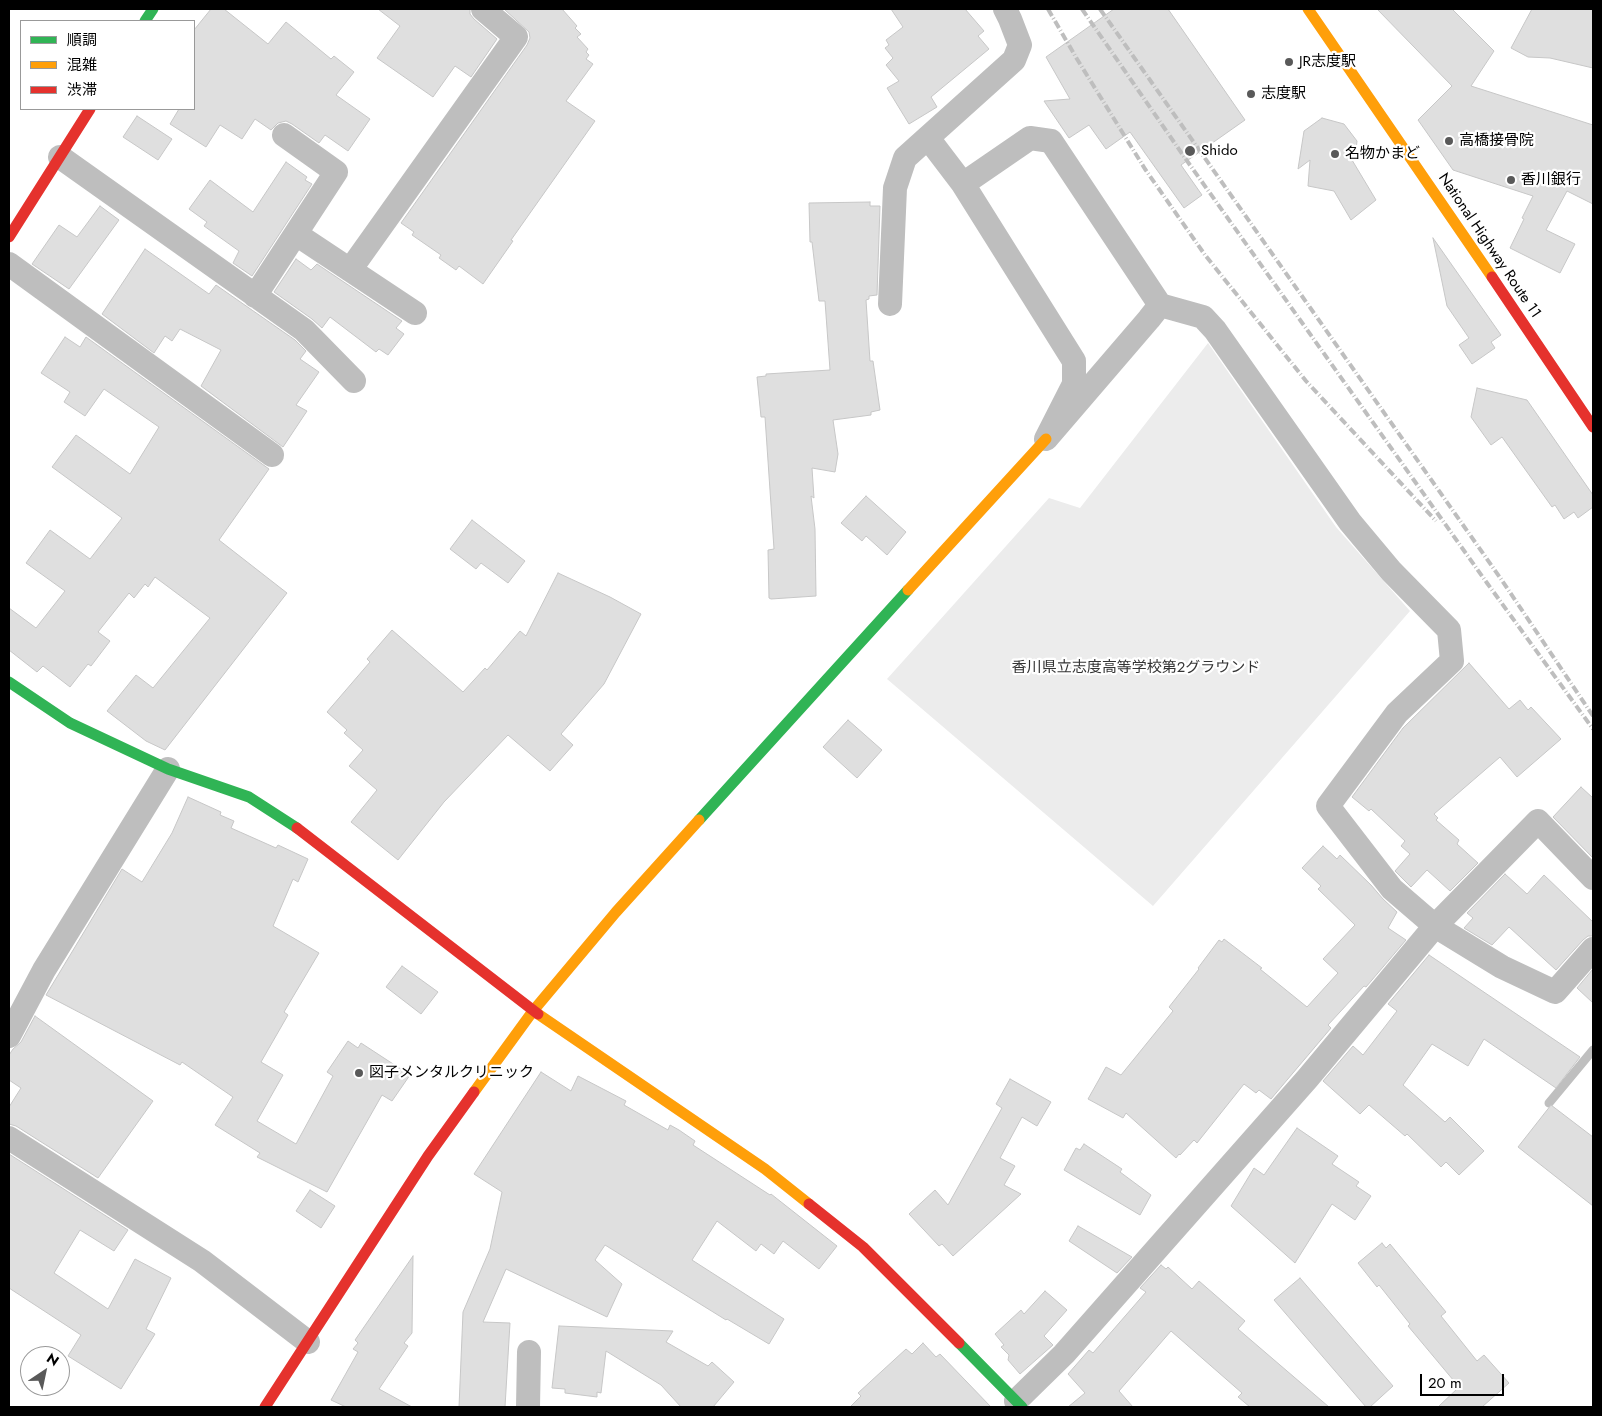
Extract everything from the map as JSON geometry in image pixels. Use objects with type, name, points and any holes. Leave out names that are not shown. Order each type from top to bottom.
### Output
[{"type":"main road","points":[[146,20],[153,9]]},
{"type":"main road","name":"National Highway Route 11","points":[[1308,9],[1475,251],[1593,427]]},
{"type":"main road","points":[[9,237],[89,110]]},
{"type":"main road","points":[[265,1407],[428,1156],[533,1011],[616,912],[1046,439]]},
{"type":"main road","points":[[9,682],[70,723],[168,769],[249,797],[299,829],[533,1011],[765,1169],[864,1247],[1019,1404]]},
{"type":"street","points":[[350,270],[516,36],[483,9]]},
{"type":"street","points":[[890,304],[895,188],[905,158],[1014,60],[1020,45],[1005,9]]},
{"type":"street","points":[[255,296],[336,172],[284,135]]},
{"type":"street","points":[[928,138],[963,184],[1074,361],[1074,384],[1046,439]]},
{"type":"street","points":[[963,184],[1030,138],[1051,141],[1160,305],[1203,317],[1220,338],[1350,522],[1391,571],[1449,630],[1452,661],[1396,713],[1328,806],[1392,889],[1435,926],[1502,967],[1555,992],[1593,949]]},
{"type":"street","points":[[60,157],[304,330],[354,381]]},
{"type":"street","points":[[296,234],[415,313]]},
{"type":"street","points":[[9,264],[272,455]]},
{"type":"street","points":[[1046,439],[1150,320],[1160,305]]},
{"type":"street","points":[[9,1036],[44,970],[168,769]]},
{"type":"street","points":[[1019,1404],[1307,1079],[1435,926],[1538,821],[1593,878]]},
{"type":"street","points":[[9,1138],[202,1261],[308,1342]]},
{"type":"street","points":[[528,1407],[530,1352]]},
{"type":"green space","name":"香川県立志度高等学校第2グラウンド","points":[[1208,343],[1336,527],[1410,611],[1153,906],[887,679],[1049,498],[1080,508]]},
{"type":"building","points":[[211,9],[224,9],[268,44],[286,22],[331,59],[334,56],[354,72],[336,95],[370,119],[348,151],[325,135],[319,143],[286,121],[278,123],[271,130],[255,119],[242,139],[220,125],[206,147],[170,124],[178,110],[195,110],[195,29]]},
{"type":"building","points":[[378,9],[470,9],[470,14],[474,19],[497,39],[471,77],[455,66],[433,97],[377,58],[400,26]]},
{"type":"building","points":[[504,9],[562,9],[577,26],[575,28],[581,34],[577,37],[588,49],[586,52],[589,55],[586,59],[593,64],[566,101],[595,121],[511,240],[513,241],[483,284],[459,266],[456,270],[439,258],[441,255],[412,235],[414,232],[401,223],[527,45],[530,38],[529,32]]},
{"type":"building","points":[[891,9],[965,9],[984,31],[978,36],[989,49],[931,97],[937,107],[909,124],[887,88],[899,81],[886,65],[893,58],[885,48],[889,45],[886,40],[903,27]]},
{"type":"building","points":[[1114,9],[1168,9],[1245,120],[1181,165],[1202,195],[1184,208],[1130,132],[1106,149],[1089,125],[1069,138],[1044,101],[1070,99],[1046,57]]},
{"type":"building","points":[[1377,9],[1452,9],[1494,51],[1471,86],[1593,125],[1593,204],[1567,191],[1546,230],[1575,244],[1560,273],[1510,248],[1533,196],[1453,170],[1418,120],[1452,86]]},
{"type":"building","points":[[1532,9],[1593,9],[1593,68],[1550,58],[1528,57],[1511,48]]},
{"type":"building","points":[[137,116],[172,139],[158,160],[123,137]]},
{"type":"building","points":[[1322,118],[1344,124],[1357,141],[1352,160],[1376,200],[1351,220],[1334,191],[1308,186],[1310,160],[1298,169],[1304,131]]},
{"type":"building","points":[[286,162],[307,177],[305,180],[312,184],[252,276],[233,263],[239,251],[204,226],[207,222],[189,209],[210,180],[253,212]]},
{"type":"building","points":[[870,202],[870,206],[880,206],[877,295],[869,296],[869,299],[866,300],[870,361],[873,361],[880,410],[871,412],[871,415],[833,420],[838,454],[835,472],[812,468],[814,498],[811,496],[815,529],[816,596],[771,599],[769,598],[768,550],[774,549],[765,417],[761,417],[757,377],[766,376],[766,374],[830,370],[825,301],[819,301],[812,242],[810,242],[809,203]]},
{"type":"building","points":[[100,206],[119,220],[69,289],[32,264],[59,225],[77,237]]},
{"type":"building","points":[[1433,238],[1501,335],[1491,342],[1495,348],[1472,364],[1459,345],[1469,338],[1447,306]]},
{"type":"building","points":[[145,249],[209,294],[216,285],[295,340],[306,351],[300,359],[319,372],[296,405],[307,411],[283,447],[201,386],[221,350],[180,329],[172,341],[165,336],[154,353],[102,314]]},
{"type":"building","points":[[296,259],[311,270],[317,264],[402,321],[396,328],[404,334],[388,355],[379,349],[376,352],[330,317],[322,328],[274,292]]},
{"type":"building","points":[[65,337],[80,347],[86,337],[269,469],[219,540],[287,593],[165,750],[146,741],[107,711],[136,675],[153,688],[210,618],[155,577],[148,587],[145,584],[134,598],[129,593],[98,632],[110,641],[91,666],[88,664],[70,687],[43,666],[37,672],[9,650],[9,608],[36,628],[65,591],[26,563],[50,530],[90,559],[122,518],[52,467],[76,435],[130,474],[159,427],[104,389],[85,416],[64,402],[70,392],[41,373]]},
{"type":"building","points":[[1477,388],[1527,400],[1593,495],[1593,507],[1578,518],[1574,512],[1564,519],[1555,505],[1552,507],[1502,437],[1491,445],[1471,417]]},
{"type":"building","points":[[866,496],[906,532],[887,555],[866,536],[862,541],[841,523]]},
{"type":"building","points":[[472,520],[525,561],[508,583],[481,563],[476,569],[450,549]]},
{"type":"building","points":[[558,573],[610,597],[641,614],[604,684],[561,734],[573,745],[550,771],[508,735],[444,802],[398,860],[351,822],[377,790],[349,766],[363,750],[344,733],[347,730],[327,712],[370,662],[367,659],[392,630],[463,692],[485,668],[487,670],[520,631],[526,636]]},
{"type":"building","points":[[1469,663],[1509,709],[1520,700],[1528,710],[1531,707],[1561,739],[1517,777],[1500,757],[1434,814],[1438,818],[1436,820],[1459,840],[1457,844],[1478,863],[1450,891],[1427,870],[1411,887],[1395,871],[1410,854],[1401,846],[1405,841],[1371,809],[1369,811],[1352,797],[1403,728]]},
{"type":"building","points":[[848,720],[882,750],[857,778],[823,747]]},
{"type":"building","points":[[1581,787],[1593,798],[1593,858],[1553,817]]},
{"type":"building","points":[[188,797],[221,812],[220,815],[234,821],[231,828],[276,848],[278,845],[308,859],[298,882],[293,879],[273,926],[319,953],[284,1012],[288,1015],[261,1062],[283,1075],[257,1121],[296,1144],[333,1076],[327,1072],[348,1041],[358,1048],[361,1043],[410,1075],[392,1101],[382,1095],[327,1192],[257,1157],[260,1153],[215,1125],[233,1097],[182,1062],[180,1065],[46,995],[122,869],[142,882],[172,833]]},
{"type":"building","points":[[1323,846],[1337,859],[1340,855],[1397,912],[1388,928],[1406,940],[1366,987],[1364,986],[1328,1025],[1331,1028],[1271,1099],[1259,1090],[1256,1093],[1244,1084],[1197,1143],[1194,1140],[1176,1158],[1126,1113],[1123,1118],[1088,1099],[1106,1067],[1121,1075],[1173,1011],[1169,1007],[1219,940],[1222,942],[1224,939],[1262,968],[1260,969],[1307,1007],[1338,973],[1323,959],[1355,925],[1318,889],[1321,886],[1302,868]]},
{"type":"building","points":[[1505,874],[1527,894],[1544,875],[1593,922],[1593,936],[1588,936],[1583,940],[1556,970],[1509,927],[1492,945],[1464,928],[1473,918],[1467,913]]},
{"type":"building","points":[[1429,955],[1580,1057],[1556,1088],[1484,1039],[1468,1066],[1432,1044],[1403,1085],[1445,1122],[1450,1117],[1484,1151],[1459,1175],[1446,1162],[1441,1167],[1407,1134],[1405,1136],[1369,1105],[1360,1114],[1323,1081],[1353,1046],[1363,1055],[1397,1011],[1388,1004]]},
{"type":"building","points":[[402,966],[438,992],[421,1014],[386,987]]},
{"type":"building","points":[[1593,969],[1593,1003],[1577,988]]},
{"type":"building","points":[[35,1016],[153,1101],[98,1178],[16,1126],[9,1124],[9,1107],[21,1088],[9,1080],[9,1055],[21,1042]]},
{"type":"building","points":[[541,1072],[571,1091],[578,1076],[626,1101],[624,1105],[668,1130],[670,1125],[679,1130],[695,1141],[693,1145],[771,1194],[837,1246],[819,1269],[783,1241],[774,1254],[761,1244],[756,1251],[717,1221],[692,1260],[784,1319],[769,1344],[726,1320],[605,1245],[595,1260],[622,1284],[607,1317],[506,1269],[483,1322],[510,1323],[505,1407],[459,1407],[463,1312],[490,1249],[502,1192],[474,1174]]},
{"type":"building","points":[[1010,1079],[1051,1102],[1037,1126],[1022,1117],[1000,1158],[1015,1166],[1004,1185],[1021,1194],[953,1256],[942,1244],[939,1246],[909,1214],[935,1190],[948,1205],[1002,1108],[996,1104]]},
{"type":"building","points":[[1551,1105],[1593,1137],[1593,1206],[1518,1147]]},
{"type":"building","points":[[1297,1128],[1338,1156],[1332,1164],[1359,1182],[1356,1186],[1371,1196],[1355,1220],[1332,1204],[1295,1263],[1231,1206],[1254,1168],[1264,1175]]},
{"type":"building","points":[[1084,1144],[1122,1169],[1120,1172],[1151,1195],[1140,1215],[1064,1170],[1076,1148],[1080,1150]]},
{"type":"building","points":[[9,1154],[128,1230],[114,1251],[80,1230],[54,1273],[108,1309],[135,1259],[171,1278],[146,1329],[155,1334],[121,1389],[70,1357],[70,1353],[81,1335],[9,1288]]},
{"type":"building","points":[[310,1190],[335,1206],[321,1228],[296,1211]]},
{"type":"building","points":[[1078,1226],[1132,1257],[1117,1273],[1069,1241]]},
{"type":"building","points":[[1382,1243],[1386,1248],[1390,1244],[1446,1312],[1441,1316],[1477,1361],[1484,1355],[1509,1383],[1482,1407],[1438,1407],[1459,1387],[1408,1326],[1410,1324],[1379,1285],[1377,1287],[1358,1263]]},
{"type":"building","points":[[413,1256],[412,1333],[404,1343],[408,1346],[379,1389],[412,1407],[346,1407],[331,1400],[358,1352],[353,1349],[358,1343],[355,1340]]},
{"type":"building","points":[[1161,1265],[1166,1269],[1168,1267],[1192,1289],[1199,1281],[1245,1321],[1238,1329],[1329,1407],[1250,1407],[1238,1397],[1242,1393],[1171,1331],[1119,1391],[1133,1407],[1068,1407],[1085,1393],[1068,1374],[1089,1350],[1093,1353],[1146,1292],[1140,1288]]},
{"type":"building","points":[[1300,1278],[1393,1386],[1370,1407],[1366,1407],[1274,1300]]},
{"type":"building","points":[[1045,1291],[1067,1310],[1044,1336],[1053,1345],[1020,1374],[1008,1360],[1009,1355],[1001,1347],[1004,1345],[995,1334],[1021,1310],[1024,1314]]},
{"type":"building","points":[[559,1326],[673,1331],[666,1342],[708,1366],[712,1362],[734,1382],[713,1407],[681,1407],[661,1385],[606,1351],[601,1393],[597,1392],[597,1397],[565,1393],[565,1389],[552,1388]]},
{"type":"building","points":[[923,1343],[936,1357],[940,1354],[991,1407],[850,1407],[861,1396],[858,1393],[906,1349],[912,1354]]},
{"type":"waterway","points":[[1549,1103],[1593,1050]]},
{"type":"railway","points":[[1048,9],[1145,169],[1205,255],[1306,381],[1436,521]]},
{"type":"railway","points":[[1082,9],[1185,158],[1593,729]]},
{"type":"railway","points":[[1100,9],[1501,579],[1593,716]]},
{"type":"traffic: fast","points":[[146,20],[153,9]]},
{"type":"traffic: fast","points":[[699,820],[908,590]]},
{"type":"traffic: fast","points":[[9,682],[70,723],[168,769],[249,797],[297,828]]},
{"type":"traffic: fast","points":[[959,1343],[1022,1407]]},
{"type":"traffic: slow","points":[[1308,9],[1492,277]]},
{"type":"traffic: slow","points":[[908,590],[1046,439]]},
{"type":"traffic: slow","points":[[474,1092],[533,1011],[616,912],[699,820]]},
{"type":"traffic: slow","points":[[538,1014],[765,1169],[809,1204]]},
{"type":"traffic: jam","points":[[9,237],[89,110]]},
{"type":"traffic: jam","points":[[1492,277],[1593,427]]},
{"type":"traffic: jam","points":[[297,828],[538,1014]]},
{"type":"traffic: jam","points":[[265,1407],[428,1156],[474,1092]]},
{"type":"traffic: jam","points":[[809,1204],[863,1247],[959,1343]]},
{"type":"place","name":"JR志度駅","points":[[1289,62]]},
{"type":"place","name":"志度駅","points":[[1251,94]]},
{"type":"place","name":"高橋接骨院","points":[[1449,141]]},
{"type":"place","name":"Shido","points":[[1190,151]]},
{"type":"place","name":"名物かまど","points":[[1335,154]]},
{"type":"place","name":"香川銀行","points":[[1511,180]]},
{"type":"place","name":"図子メンタルクリニック","points":[[359,1073]]}]
